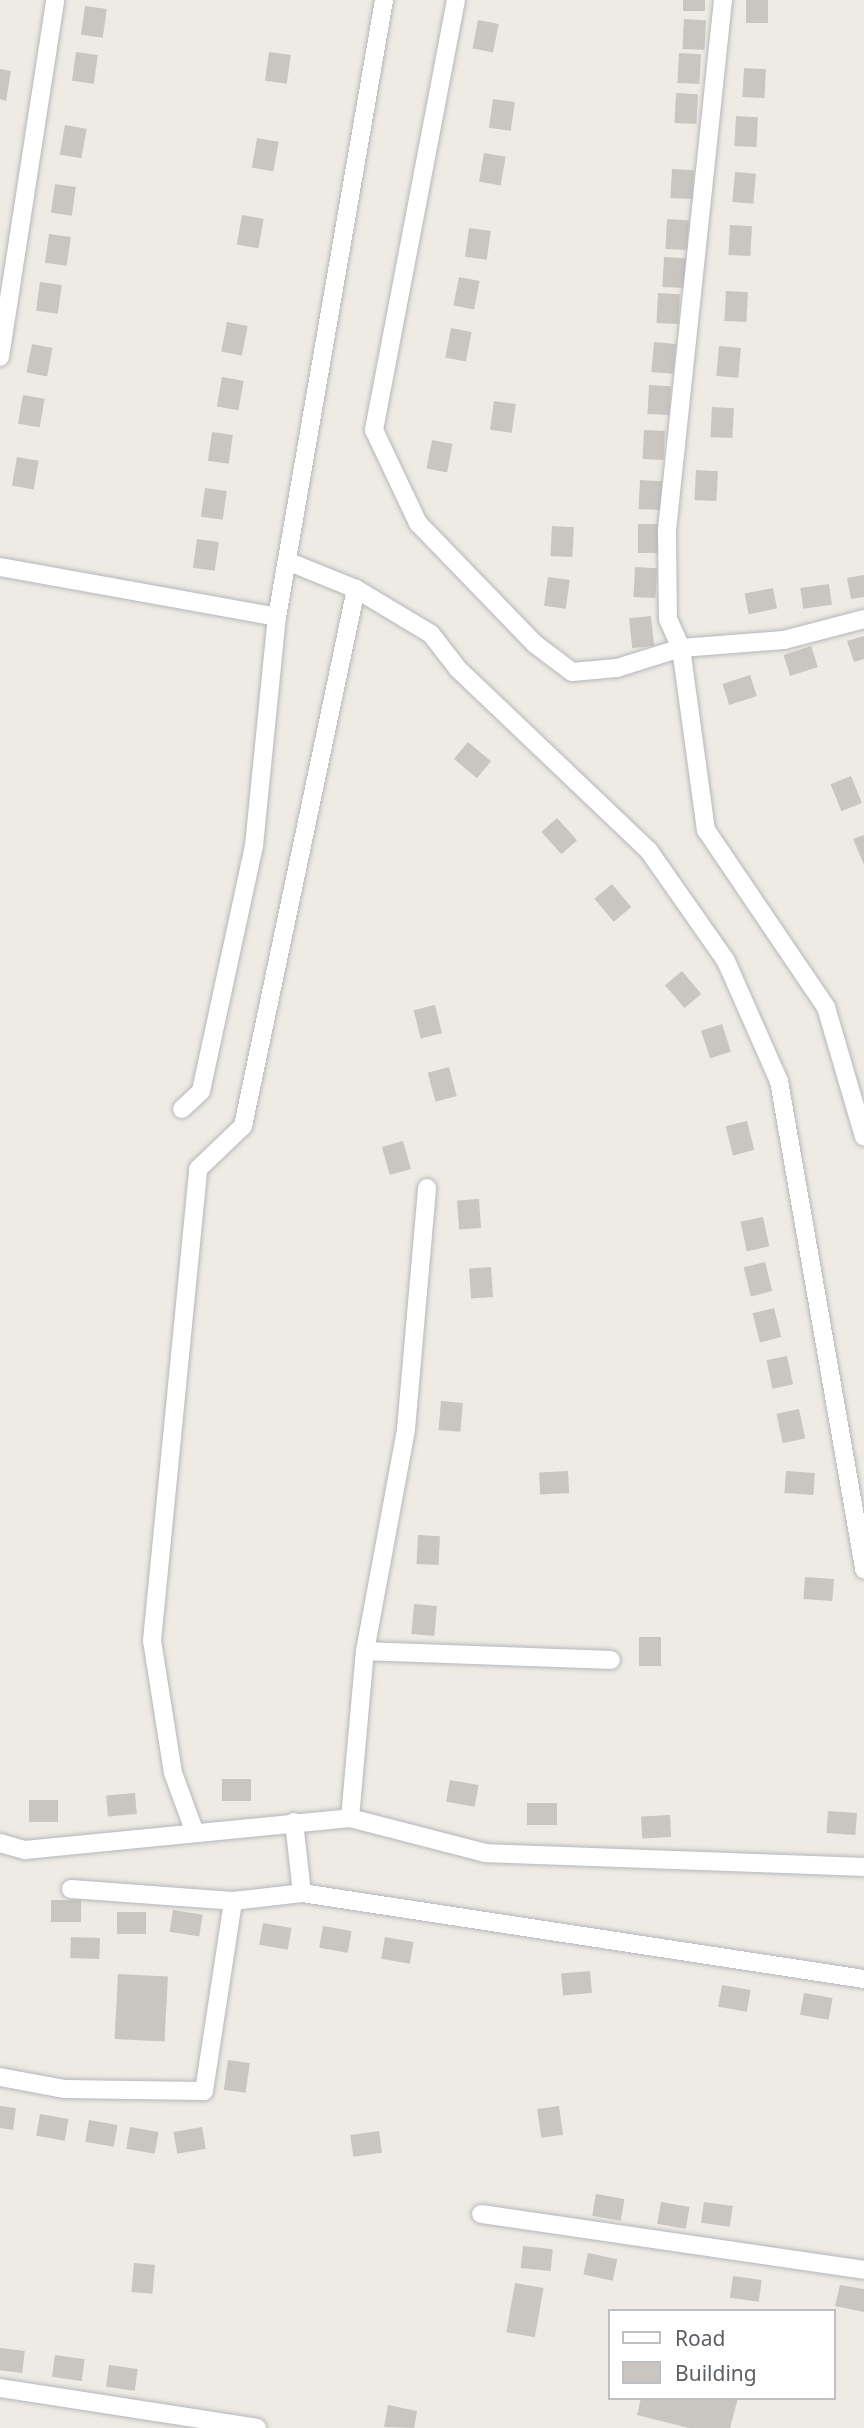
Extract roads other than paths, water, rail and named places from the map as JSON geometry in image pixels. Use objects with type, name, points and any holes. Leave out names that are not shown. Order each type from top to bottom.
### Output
[{"type":"street","points":[[0,357],[55,0]]},
{"type":"street","points":[[182,1109],[201,1091],[254,846],[277,617],[384,0]]},
{"type":"street","points":[[456,0],[374,430],[387,466],[418,523],[535,644],[572,672],[617,668],[681,648],[784,640],[864,619]]},
{"type":"street","points":[[723,0],[667,530],[668,619],[681,648],[706,830],[826,1007],[864,1137]]},
{"type":"street","points":[[287,561],[356,589],[431,634],[458,669],[649,851],[726,961],[779,1081],[864,1570]]},
{"type":"street","points":[[0,567],[277,617]]},
{"type":"street","points":[[195,1833],[173,1773],[152,1641],[198,1169],[243,1126],[356,589]]},
{"type":"street","points":[[349,1818],[365,1651],[406,1429],[424,1272],[426,1188]]},
{"type":"street","points":[[365,1651],[611,1660]]},
{"type":"street","points":[[0,1843],[25,1850],[349,1818],[485,1853],[864,1867]]},
{"type":"street","points":[[294,1822],[302,1893]]},
{"type":"street","points":[[71,1889],[233,1900],[302,1893],[864,1979]]},
{"type":"street","points":[[0,2077],[65,2089],[204,2091],[233,1900]]},
{"type":"street","points":[[481,2214],[864,2270]]},
{"type":"street","points":[[0,2388],[257,2428]]}]
